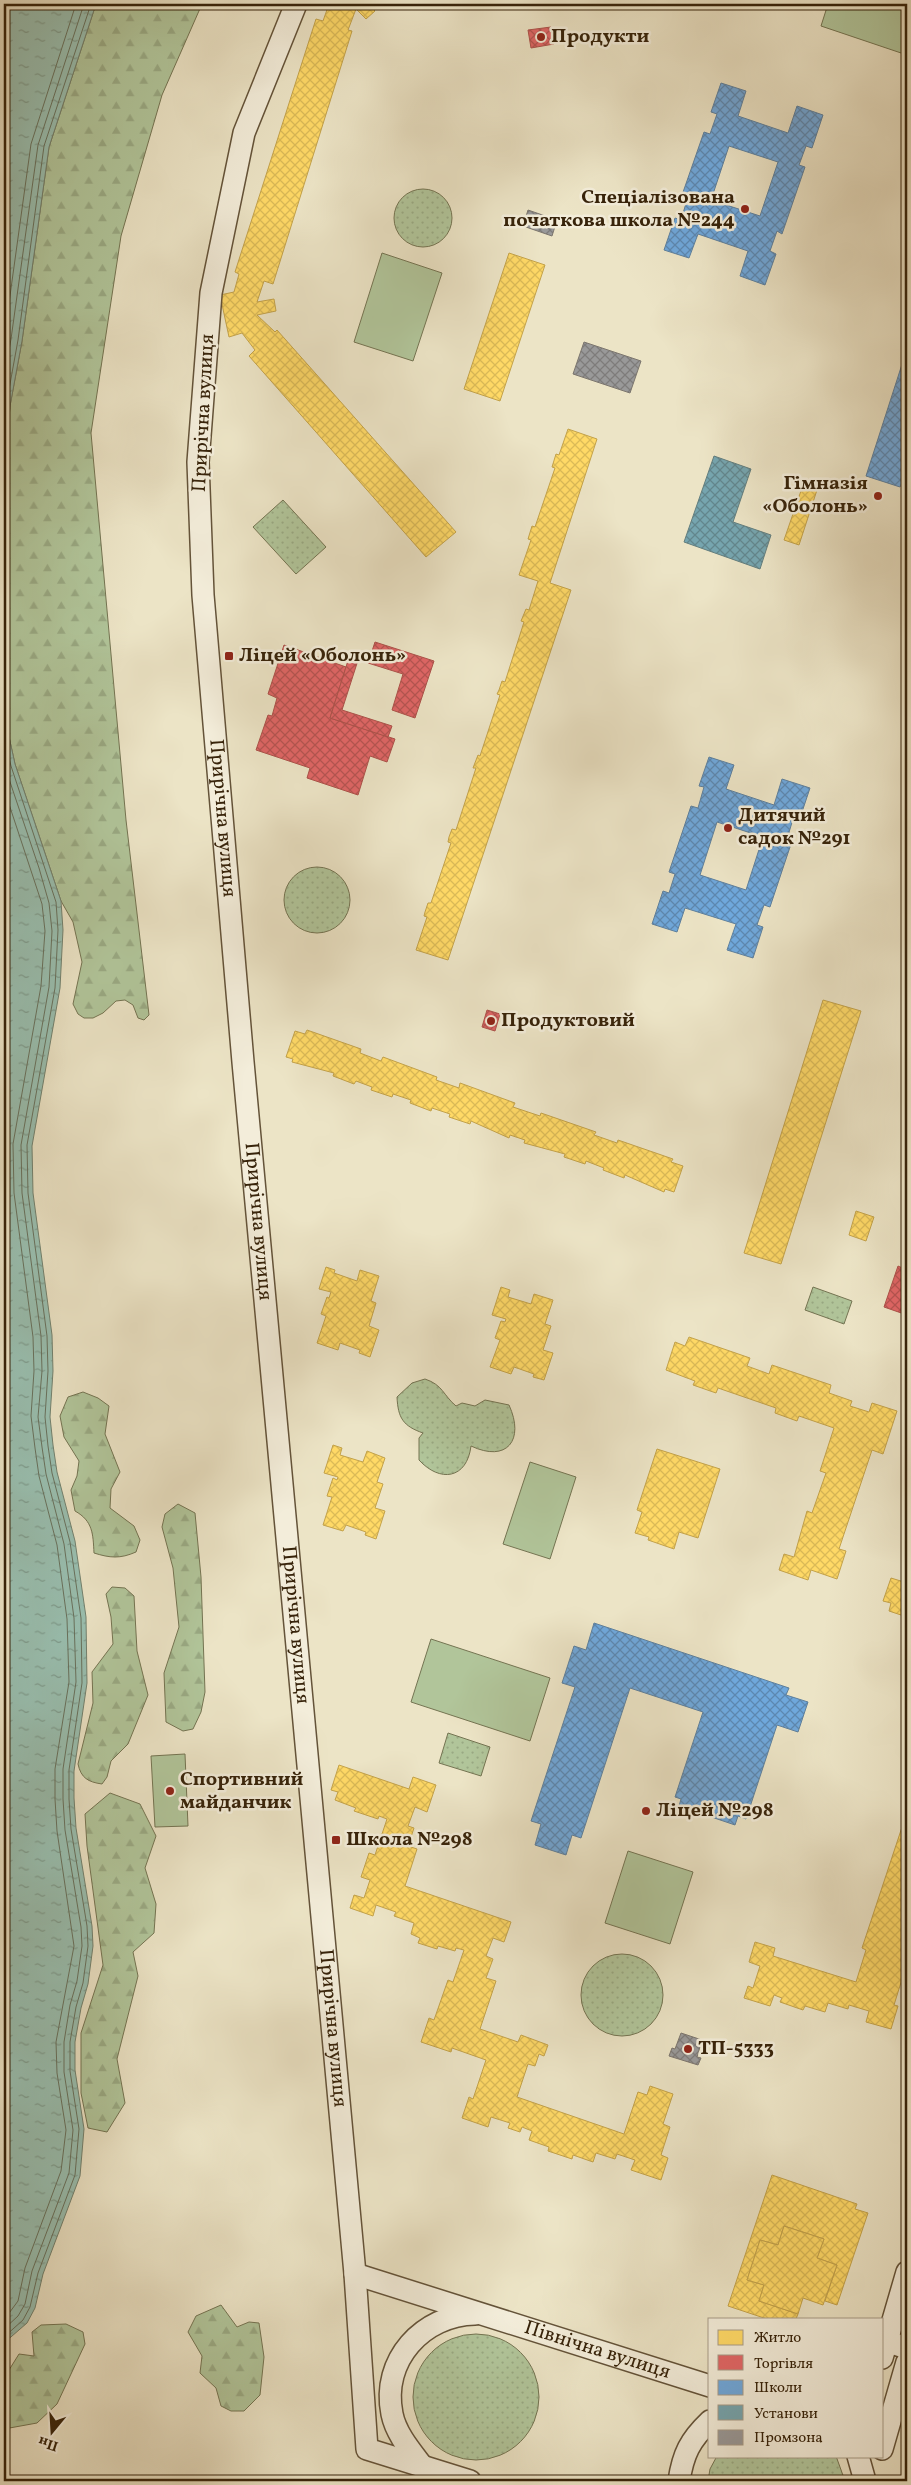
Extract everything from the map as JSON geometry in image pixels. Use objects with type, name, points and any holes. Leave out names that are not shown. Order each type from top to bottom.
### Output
[{"type":"street","name":"Прирічна вулиця","points":[[296,4],[242,142],[212,293],[198,462],[203,594],[243,1062],[355,2274],[367,2449],[423,2467]]},
{"type":"street","points":[[907,2272],[884,2349],[907,2348]]},
{"type":"street","name":"Північна вулиця","points":[[355,2274],[708,2385]]},
{"type":"street","name":"Північна вулиця","points":[[423,2467],[402,2439],[392,2414],[390,2388],[397,2362],[412,2340],[434,2323],[459,2314],[486,2314]]},
{"type":"street","points":[[884,2441],[907,2362]]},
{"type":"street","points":[[679,2481],[682,2461],[694,2435],[708,2423]]},
{"type":"street","points":[[859,2458],[865,2481]]},
{"type":"street","points":[[874,2481],[880,2458]]},
{"type":"street","points":[[423,2467],[470,2481]]},
{"type":"green space","points":[[96,4],[202,4],[162,95],[121,236],[91,433],[126,820],[149,1015],[144,1020],[138,1018],[133,1005],[125,1000],[116,1001],[103,1013],[93,1018],[84,1018],[78,1014],[73,1004],[82,962],[73,922],[61,901],[15,764],[4,714],[4,481],[10,406],[22,341],[49,147]]},
{"type":"green space","points":[[828,4],[907,4],[907,55],[821,26]]},
{"type":"green space","points":[[423,189],[439,194],[447,202],[452,218],[447,234],[439,242],[423,247],[407,242],[399,234],[394,218],[399,202],[407,194]]},
{"type":"green space","points":[[382,253],[442,273],[413,361],[354,342]]},
{"type":"green space","points":[[283,500],[326,547],[296,574],[253,527]]},
{"type":"green space","points":[[317,867],[330,870],[340,877],[347,887],[350,900],[347,913],[340,923],[330,930],[317,933],[304,930],[294,923],[287,913],[284,900],[287,887],[294,877],[304,870]]},
{"type":"green space","points":[[813,1287],[852,1301],[844,1324],[805,1310]]},
{"type":"green space","points":[[425,1379],[436,1384],[456,1406],[462,1403],[475,1406],[485,1400],[509,1405],[515,1429],[514,1438],[510,1445],[503,1450],[494,1452],[484,1451],[471,1446],[464,1465],[458,1471],[451,1474],[435,1472],[427,1467],[419,1460],[419,1438],[423,1433],[406,1424],[400,1416],[397,1397],[412,1383]]},
{"type":"green space","points":[[83,1392],[98,1398],[109,1406],[105,1434],[120,1472],[111,1489],[110,1508],[134,1526],[140,1540],[136,1552],[125,1556],[110,1557],[94,1553],[89,1524],[75,1511],[71,1490],[77,1476],[79,1461],[64,1437],[60,1416],[68,1397]]},
{"type":"green space","points":[[530,1462],[576,1477],[550,1559],[503,1544]]},
{"type":"green space","points":[[178,1504],[195,1513],[201,1577],[205,1692],[201,1712],[193,1729],[183,1731],[166,1722],[164,1673],[179,1627],[173,1568],[162,1527],[165,1514]]},
{"type":"green space","points":[[112,1587],[125,1588],[134,1596],[137,1651],[148,1695],[128,1744],[111,1761],[107,1777],[102,1784],[86,1779],[81,1773],[78,1764],[93,1703],[92,1672],[113,1644],[111,1617],[106,1594]]},
{"type":"green space","points":[[431,1639],[550,1678],[530,1741],[411,1702]]},
{"type":"green space","points":[[448,1733],[490,1747],[481,1776],[439,1763]]},
{"type":"green space","name":"Спортивний майданчик","points":[[185,1754],[188,1826],[155,1827],[151,1756]]},
{"type":"green space","points":[[110,1793],[140,1804],[156,1836],[145,1868],[156,1904],[154,1933],[133,1952],[138,1976],[117,2059],[125,2103],[107,2132],[88,2128],[81,2093],[81,2033],[103,1965],[87,1846],[85,1814]]},
{"type":"green space","points":[[628,1851],[693,1872],[670,1944],[605,1923]]},
{"type":"green space","points":[[622,1954],[638,1957],[651,1966],[660,1979],[663,1995],[660,2011],[651,2024],[638,2033],[622,2036],[606,2033],[593,2024],[584,2011],[581,1995],[584,1979],[593,1966],[606,1957]]},
{"type":"green space","points":[[221,2305],[237,2327],[249,2322],[259,2323],[264,2357],[260,2395],[244,2411],[231,2411],[221,2406],[216,2388],[200,2373],[202,2356],[188,2332],[196,2316]]},
{"type":"green space","points":[[66,2324],[83,2332],[85,2344],[57,2404],[37,2423],[4,2429],[4,2366],[9,2370],[19,2354],[34,2356],[32,2332],[41,2325]]},
{"type":"green space","points":[[476,2334],[500,2339],[520,2353],[534,2373],[539,2397],[534,2421],[520,2441],[500,2455],[476,2460],[452,2455],[432,2441],[418,2421],[413,2397],[418,2373],[432,2353],[452,2339]]},
{"type":"green space","points":[[716,2458],[837,2458],[845,2481],[708,2481],[710,2469]]},
{"type":"water","points":[[4,4],[96,4],[49,147],[22,341],[10,406],[4,481]]},
{"type":"water","points":[[4,714],[15,764],[61,901],[63,930],[60,988],[32,1146],[33,1193],[52,1335],[53,1371],[50,1417],[53,1445],[57,1472],[75,1541],[86,1617],[87,1683],[74,1771],[74,1798],[76,1828],[92,1926],[93,1946],[88,1984],[81,2008],[75,2042],[75,2070],[84,2129],[80,2176],[43,2274],[35,2308],[27,2323],[4,2343]]},
{"type":"building: Житло","points":[[329,4],[368,4],[375,11],[366,19],[356,9],[348,30],[352,31],[273,284],[264,281],[257,302],[274,299],[276,311],[257,315],[275,332],[277,330],[456,532],[426,557],[249,356],[255,350],[242,333],[229,337],[220,295],[234,292],[239,274],[235,272],[316,19],[323,21]]},
{"type":"building: Житло","points":[[509,253],[545,265],[500,401],[464,389]]},
{"type":"building: Житло","points":[[568,429],[597,439],[550,583],[571,590],[448,960],[416,950],[427,917],[424,916],[425,912],[428,903],[431,903],[451,843],[448,842],[449,837],[452,829],[456,830],[476,768],[473,768],[478,755],[480,756],[500,695],[497,694],[502,681],[505,682],[524,622],[521,621],[526,609],[529,610],[538,581],[519,575],[531,540],[528,539],[532,526],[535,527],[555,468],[552,467],[556,454],[559,455]]},
{"type":"building: Житло","points":[[803,485],[817,490],[799,545],[784,540]]},
{"type":"building: Житло","points":[[823,1000],[861,1011],[781,1264],[744,1253]]},
{"type":"building: Житло","points":[[307,1030],[361,1049],[360,1053],[381,1061],[383,1057],[437,1077],[436,1080],[459,1088],[460,1083],[515,1103],[513,1107],[540,1116],[541,1113],[596,1132],[594,1135],[617,1143],[618,1140],[673,1159],[671,1162],[683,1166],[674,1192],[665,1189],[664,1192],[625,1175],[624,1178],[603,1170],[604,1168],[586,1161],[585,1164],[564,1157],[565,1154],[524,1143],[525,1140],[510,1135],[509,1138],[471,1121],[470,1124],[449,1117],[450,1114],[432,1108],[431,1111],[410,1103],[411,1100],[393,1094],[392,1097],[371,1090],[372,1087],[356,1081],[354,1084],[333,1076],[334,1073],[292,1062],[293,1059],[286,1057],[295,1031],[305,1034]]},
{"type":"building: Житло","points":[[856,1211],[874,1217],[866,1241],[849,1235]]},
{"type":"building: Житло","points":[[326,1267],[335,1270],[334,1273],[357,1281],[360,1270],[379,1276],[371,1301],[376,1303],[369,1326],[379,1330],[370,1357],[359,1353],[360,1350],[340,1343],[338,1350],[317,1343],[326,1316],[321,1314],[327,1297],[329,1298],[331,1292],[319,1289]]},
{"type":"building: Житло","points":[[501,1287],[510,1290],[508,1297],[531,1304],[534,1294],[553,1300],[545,1324],[551,1326],[543,1350],[553,1353],[544,1380],[533,1377],[534,1374],[514,1367],[511,1374],[490,1367],[500,1340],[495,1338],[501,1321],[505,1322],[506,1319],[492,1315]]},
{"type":"building: Житло","points":[[689,1337],[750,1358],[747,1366],[769,1374],[772,1365],[831,1385],[829,1393],[852,1401],[850,1406],[869,1412],[872,1403],[897,1411],[883,1454],[872,1450],[839,1549],[846,1551],[837,1579],[811,1570],[808,1580],[779,1570],[784,1554],[794,1557],[807,1511],[812,1513],[826,1473],[820,1471],[834,1428],[799,1416],[797,1421],[775,1413],[776,1408],[718,1388],[716,1393],[693,1385],[695,1381],[666,1370],[675,1342],[685,1346]]},
{"type":"building: Житло","points":[[333,1445],[342,1448],[340,1455],[363,1462],[367,1451],[385,1458],[377,1482],[383,1484],[375,1508],[385,1511],[376,1539],[365,1535],[366,1532],[346,1525],[343,1531],[323,1525],[332,1497],[327,1496],[333,1478],[337,1480],[338,1477],[324,1473]]},
{"type":"building: Житло","points":[[657,1449],[720,1469],[698,1538],[679,1532],[674,1549],[648,1540],[649,1537],[635,1533],[642,1512],[637,1510]]},
{"type":"building: Житло","points":[[906,1577],[907,1617],[889,1611],[891,1603],[883,1601],[891,1578],[904,1582]]},
{"type":"building: Житло","points":[[339,1765],[409,1789],[413,1777],[436,1785],[427,1812],[415,1807],[408,1826],[414,1828],[408,1846],[417,1849],[405,1886],[511,1922],[504,1942],[493,1938],[486,1956],[493,1959],[486,1978],[496,1981],[480,2029],[518,2042],[521,2035],[548,2045],[544,2056],[539,2054],[535,2066],[528,2064],[517,2097],[624,2134],[638,2092],[647,2095],[650,2086],[673,2094],[663,2124],[670,2127],[661,2155],[668,2158],[661,2180],[631,2170],[635,2160],[617,2154],[615,2159],[596,2153],[593,2162],[573,2155],[572,2159],[548,2151],[549,2147],[529,2140],[532,2131],[522,2127],[520,2132],[508,2128],[510,2123],[491,2117],[488,2127],[462,2118],[469,2097],[473,2099],[486,2060],[452,2048],[451,2052],[421,2042],[429,2018],[434,2020],[448,1980],[453,1982],[464,1950],[456,1948],[455,1951],[438,1946],[437,1949],[418,1943],[420,1938],[411,1934],[414,1923],[394,1916],[396,1912],[376,1905],[373,1916],[350,1908],[354,1895],[364,1898],[370,1880],[361,1877],[369,1853],[375,1855],[387,1819],[379,1816],[378,1819],[354,1811],[356,1808],[335,1800],[338,1792],[331,1790]]},
{"type":"building: Житло","points":[[907,1812],[907,1963],[894,2005],[898,2006],[891,2029],[866,2022],[869,2011],[849,2005],[848,2009],[828,2003],[825,2012],[805,2006],[803,2010],[780,2002],[782,1998],[774,1995],[770,2006],[744,1998],[748,1986],[753,1988],[760,1966],[749,1962],[755,1942],[775,1948],[773,1956],[856,1982],[866,1950],[862,1948]]},
{"type":"building: Житло","points":[[772,2175],[857,2204],[855,2209],[868,2213],[837,2305],[825,2301],[837,2265],[817,2258],[824,2239],[784,2226],[778,2245],[760,2240],[747,2280],[764,2285],[759,2301],[798,2314],[796,2318],[764,2318],[728,2306]]},
{"type":"building: Житло","points":[[784,2226],[824,2239],[817,2258],[837,2265],[823,2305],[803,2298],[798,2314],[759,2301],[764,2285],[747,2280],[760,2240],[778,2245]]},
{"type":"building: Торгівля","name":"Продукти","points":[[551,27],[554,44],[531,48],[528,30]]},
{"type":"building: Торгівля","points":[[375,642],[434,661],[415,718],[392,710],[403,674],[368,663]]},
{"type":"building: Торгівля","points":[[284,645],[346,667],[330,718],[395,739],[387,762],[370,756],[358,795],[307,778],[310,768],[256,750],[268,715],[272,716],[277,698],[268,694]]},
{"type":"building: Торгівля","points":[[351,651],[360,654],[342,710],[392,726],[388,737],[330,718]]},
{"type":"building: Торгівля","name":"Продуктовий","points":[[487,1010],[500,1014],[495,1031],[482,1027]]},
{"type":"building: Торгівля","points":[[898,1266],[907,1270],[907,1315],[884,1307]]},
{"type":"building: Школи","points":[[721,83],[746,91],[738,116],[788,133],[797,106],[823,115],[812,148],[806,146],[799,165],[805,167],[782,234],[777,231],[770,251],[776,254],[765,285],[740,276],[748,251],[698,234],[689,258],[664,250],[675,218],[681,220],[687,200],[681,198],[704,132],[710,134],[717,114],[711,112]],"holes":[[[729,146],[778,162],[760,216],[711,200]]]},
{"type":"building: Школи","points":[[905,355],[907,355],[907,472],[900,487],[866,476]]},
{"type":"building: Школи","points":[[709,757],[734,765],[726,789],[774,805],[782,779],[810,788],[799,821],[793,819],[787,839],[792,841],[770,907],[764,905],[757,925],[763,927],[753,958],[727,950],[736,924],[685,908],[677,932],[652,924],[663,891],[669,893],[675,874],[669,872],[691,806],[698,808],[704,787],[699,786]],"holes":[[[717,822],[763,837],[746,890],[700,875]]]},
{"type":"building: Школи","points":[[594,1623],[789,1688],[786,1695],[808,1702],[798,1732],[777,1725],[746,1819],[738,1816],[735,1825],[679,1806],[681,1799],[675,1797],[703,1712],[630,1688],[581,1838],[572,1835],[566,1855],[535,1845],[541,1824],[531,1821],[575,1687],[562,1683],[574,1646],[586,1650]]},
{"type":"building: Установи","points":[[714,456],[751,469],[733,522],[771,535],[760,569],[684,542]]},
{"type":"building: Промзона","points":[[528,210],[557,220],[552,236],[523,226]]},
{"type":"building: Промзона","points":[[584,342],[641,361],[630,393],[573,374]]},
{"type":"building: Промзона","name":"ТП-5333","points":[[681,2033],[702,2040],[697,2057],[701,2058],[698,2065],[669,2056],[672,2048],[675,2049]]},
{"type":"place","name":"Продукти","points":[[541,37]]},
{"type":"place","name":"Спеціалізована початкова школа №244","points":[[745,209]]},
{"type":"place","name":"Гімназія «Оболонь»","points":[[878,496]]},
{"type":"place","name":"Ліцей «Оболонь»","points":[[229,656]]},
{"type":"place","name":"Дитячий садок №291","points":[[728,828]]},
{"type":"place","name":"Продуктовий","points":[[491,1021]]},
{"type":"place","name":"Спортивний майданчик","points":[[170,1791]]},
{"type":"place","name":"Ліцей №298","points":[[646,1811]]},
{"type":"place","name":"Школа №298","points":[[336,1840]]},
{"type":"place","name":"ТП-5333","points":[[688,2049]]}]
